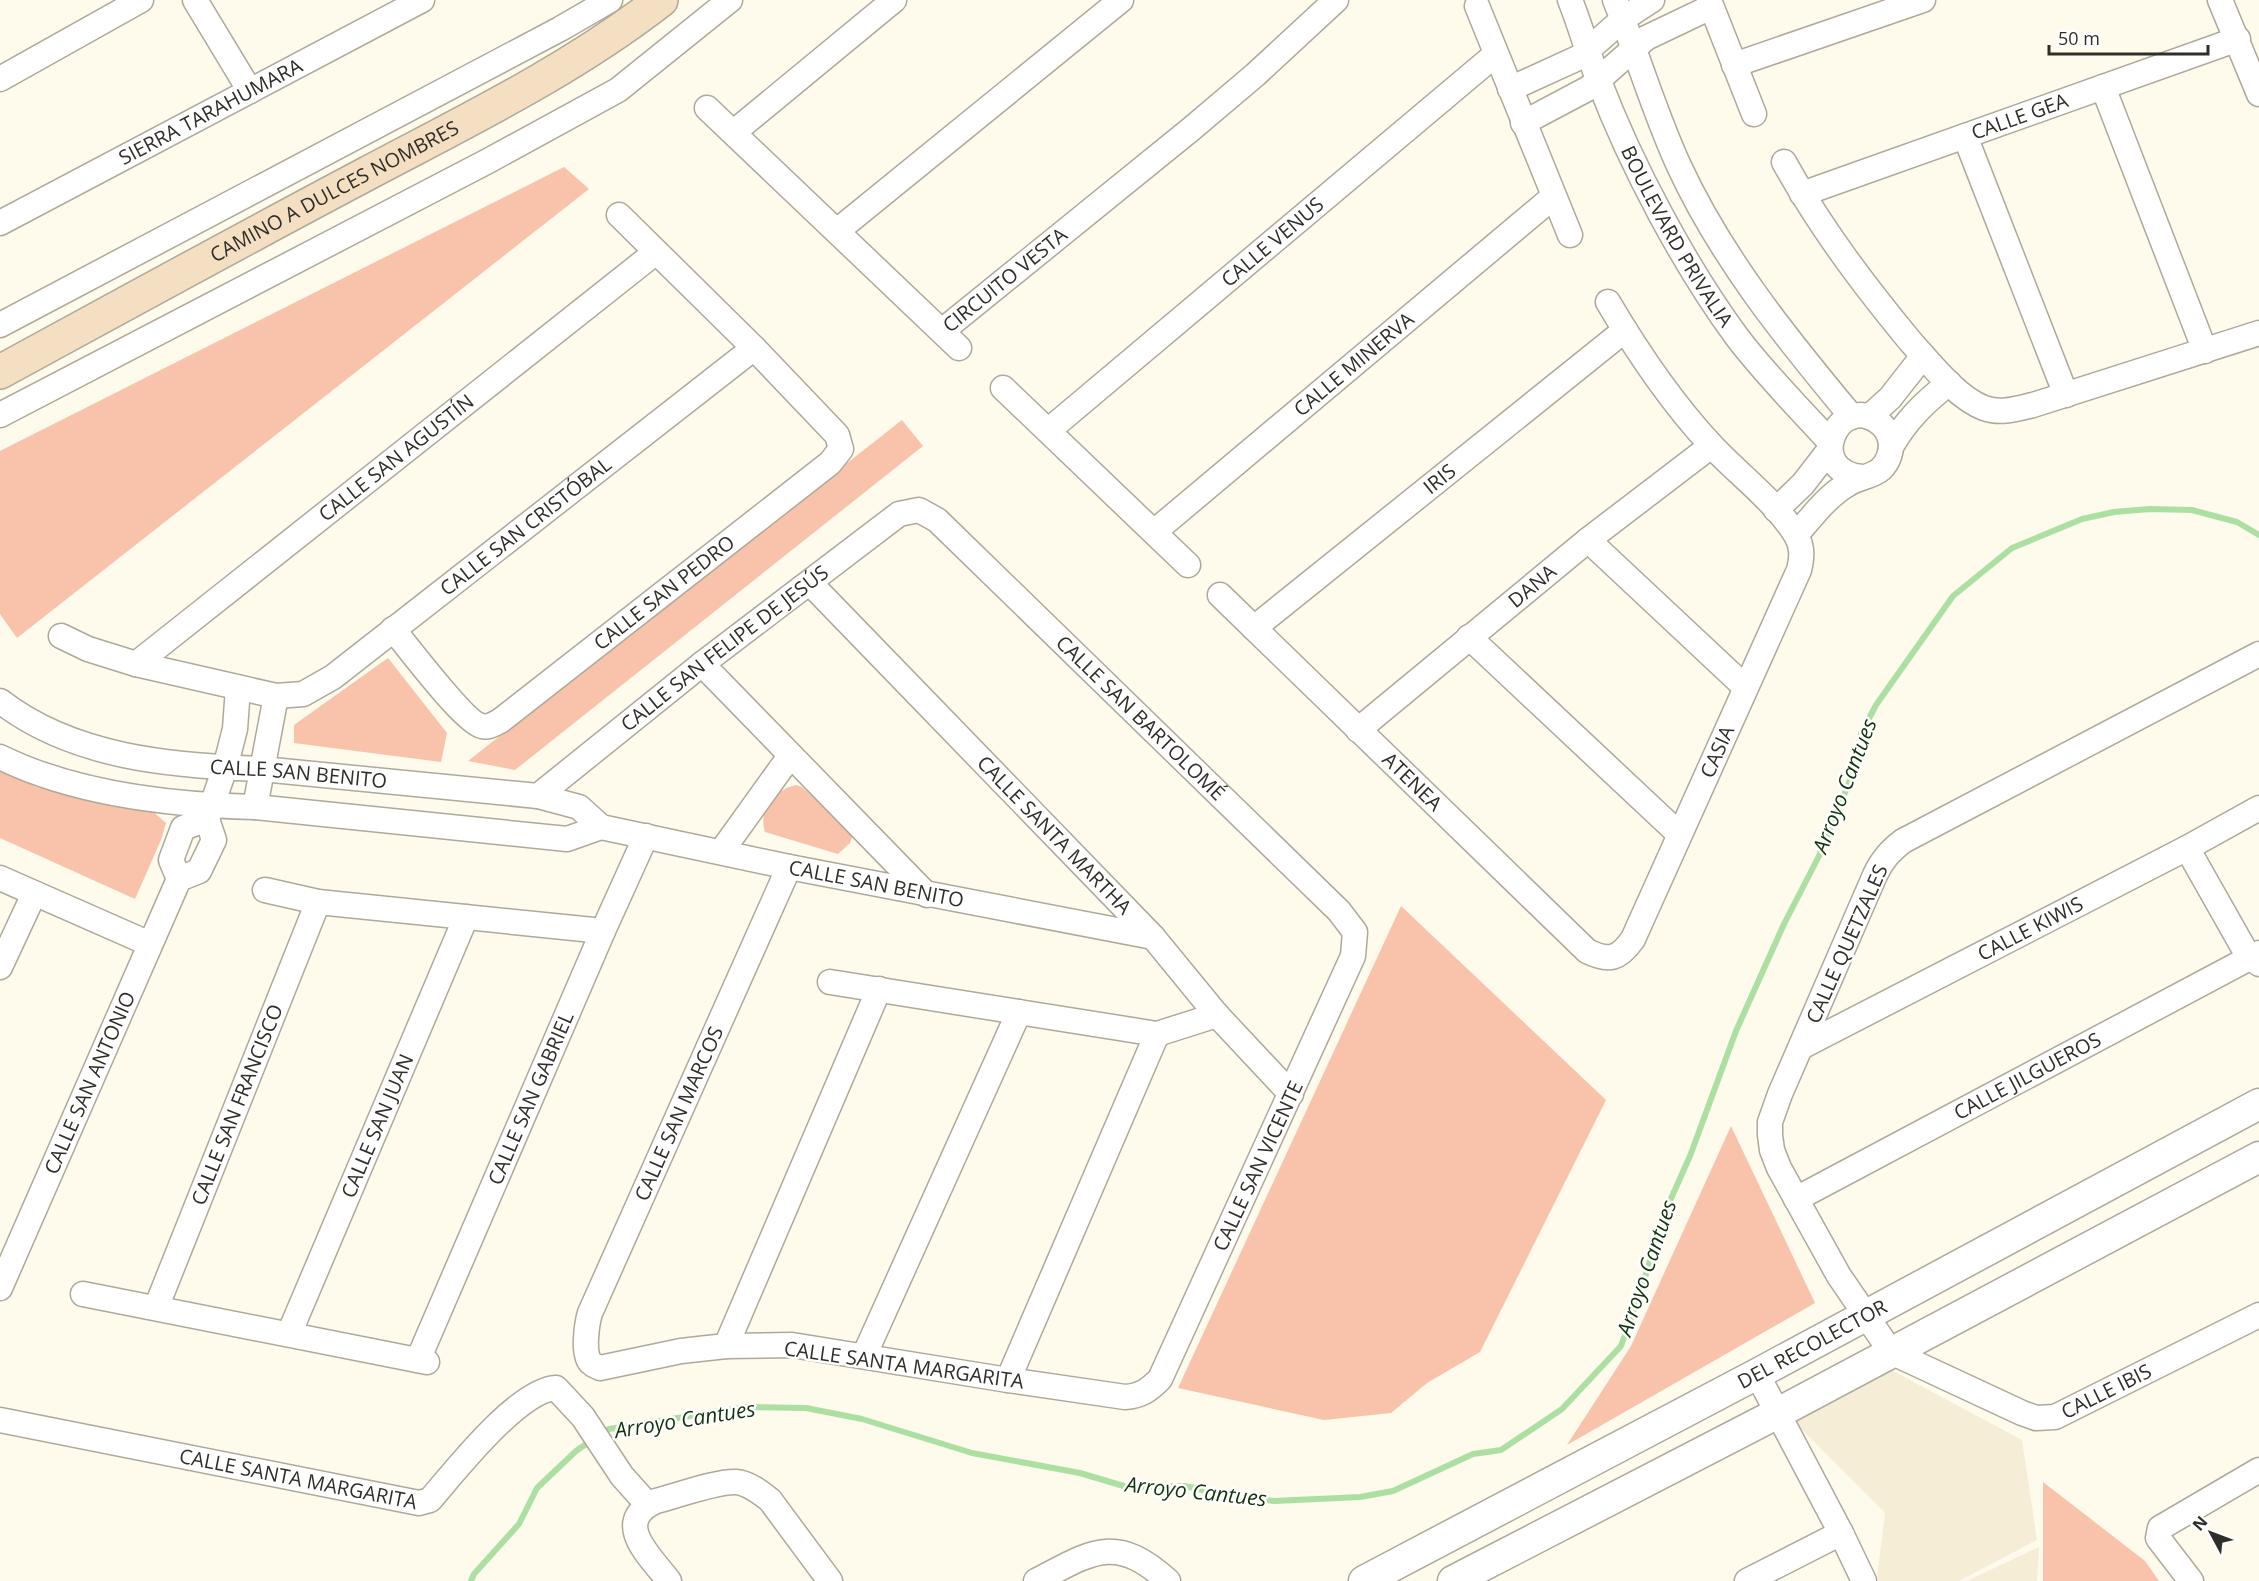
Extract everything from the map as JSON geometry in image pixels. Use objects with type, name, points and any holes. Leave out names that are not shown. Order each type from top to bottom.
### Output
[{"type":"main road","name":"CAMINO A DULCES NOMBRES","points":[[0,372],[368,173],[488,111],[598,43],[661,0]]},
{"type":"street","points":[[0,79],[141,0]]},
{"type":"street","points":[[195,0],[250,91]]},
{"type":"street","name":"SIERRA TARAHUMARA","points":[[0,223],[422,0]]},
{"type":"street","points":[[0,325],[560,29],[610,0]]},
{"type":"street","points":[[0,414],[488,161],[618,90],[730,0]]},
{"type":"street","points":[[734,132],[894,0]]},
{"type":"street","points":[[837,231],[1121,0]]},
{"type":"street","name":"CIRCUITO VESTA","points":[[707,108],[951,340],[1255,75],[1336,0]]},
{"type":"street","name":"BOULEVARD PRIVALIA","points":[[1570,0],[1599,81],[1649,191],[1676,240],[1713,302],[1737,336],[1830,445]]},
{"type":"street","points":[[1510,90],[1571,63],[1589,51],[1619,10],[1652,0]]},
{"type":"street","points":[[1734,65],[1923,0]]},
{"type":"street","points":[[2220,0],[2259,94]]},
{"type":"street","points":[[1523,123],[1579,94],[1599,81],[1633,48],[1660,29],[1710,3],[1754,114]]},
{"type":"street","points":[[1477,6],[1570,235]]},
{"type":"street","name":"BOULEVARD PRIVALIA","points":[[1619,10],[1657,114],[1680,168],[1702,209],[1743,278],[1793,345],[1860,417]]},
{"type":"street","name":"CALLE GEA","points":[[1802,194],[2238,39]]},
{"type":"street","name":"CALLE VENUS","points":[[1049,430],[1496,54]]},
{"type":"street","points":[[2103,87],[2205,351]]},
{"type":"street","points":[[1965,136],[2066,395]]},
{"type":"street","points":[[1784,162],[1846,261],[1923,356],[1966,398],[1983,407],[2002,412],[2066,395],[2259,333]]},
{"type":"street","name":"CALLE MINERVA","points":[[1154,532],[1553,197]]},
{"type":"street","points":[[619,215],[754,348]]},
{"type":"street","name":"CALLE SAN AGUSTÍN","points":[[136,664],[656,252]]},
{"type":"street","points":[[1608,302],[1651,371],[1711,446],[1776,510],[1796,535],[1835,492],[1882,468],[1889,458],[1891,447],[1913,414],[1950,383]]},
{"type":"street","name":"IRIS","points":[[1254,628],[1625,330]]},
{"type":"street","name":"CALLE SAN PEDRO","points":[[393,629],[466,717],[482,727],[491,726],[500,721],[830,463],[841,449],[837,435],[754,348]]},
{"type":"street","name":"CALLE SAN CRISTÓBAL","points":[[285,696],[315,688],[333,677],[754,348]]},
{"type":"street","points":[[1776,510],[1803,484],[1830,445],[1838,426],[1860,417],[1890,398],[1923,356]]},
{"type":"street","points":[[1003,388],[1188,565]]},
{"type":"street","points":[[1860,417],[1876,420],[1888,432],[1891,447]]},
{"type":"street","points":[[1830,445],[1832,458],[1837,466],[1852,476],[1862,477]]},
{"type":"street","name":"DANA","points":[[1358,730],[1588,540],[1711,446]]},
{"type":"street","name":"CALLE SAN FELIPE DE JESÚS","points":[[538,796],[702,664],[899,514],[919,510]]},
{"type":"street","name":"CALLE SAN BARTOLOMÉ","points":[[919,510],[937,520],[1339,911],[1355,932]]},
{"type":"street","name":"CASIA","points":[[1610,958],[1623,952],[1633,939],[1799,570],[1802,556],[1796,535]]},
{"type":"street","points":[[1588,540],[1745,687]]},
{"type":"street","name":"CALLE SANTA MARTHA","points":[[810,583],[1153,937],[1217,1015],[1291,1094]]},
{"type":"street","name":"ATENEA","points":[[1220,595],[1587,951],[1601,958],[1610,958]]},
{"type":"street","points":[[61,636],[88,649],[136,664],[238,688],[285,696],[262,769],[255,807]]},
{"type":"street","points":[[1469,637],[1679,834]]},
{"type":"street","name":"CALLE QUETZALES","points":[[1866,1316],[1818,1241],[1796,1199],[1772,1150],[1770,1122],[1883,860],[1903,841],[2259,654]]},
{"type":"street","points":[[702,664],[927,895]]},
{"type":"street","points":[[210,813],[235,729],[238,688]]},
{"type":"street","name":"CALLE SAN BENITO","points":[[0,701],[31,721],[63,737],[100,750],[225,768],[262,769],[538,796],[579,807],[602,827],[927,895],[1153,937]]},
{"type":"street","points":[[721,852],[790,756]]},
{"type":"street","name":"CALLE SAN BENITO","points":[[0,757],[55,778],[92,788],[210,813],[255,807],[567,840],[602,827]]},
{"type":"street","name":"CALLE KIWIS","points":[[1801,1047],[2187,848],[2259,808]]},
{"type":"street","name":"CALLE SAN ANTONIO","points":[[0,1288],[178,879],[171,860],[183,828],[210,813]]},
{"type":"street","name":"CALLE SAN GABRIEL","points":[[289,1334],[422,1361],[603,931],[646,837]]},
{"type":"street","points":[[2187,848],[2256,958]]},
{"type":"street","name":"CALLE SAN MARCOS","points":[[591,1363],[588,1358],[585,1330],[590,1313],[789,867]]},
{"type":"street","points":[[0,878],[150,944]]},
{"type":"street","points":[[265,890],[318,902],[603,931]]},
{"type":"street","points":[[0,967],[34,894]]},
{"type":"street","name":"CALLE SAN FRANCISCO","points":[[156,1308],[318,902]]},
{"type":"street","name":"CALLE SAN JUAN","points":[[289,1334],[466,917]]},
{"type":"street","name":"CALLE SAN VICENTE","points":[[1145,1392],[1160,1379],[1291,1094],[1353,956],[1355,932]]},
{"type":"street","name":"CALLE JILGUEROS","points":[[1796,1199],[2256,958]]},
{"type":"street","points":[[830,982],[1157,1034],[1217,1015]]},
{"type":"street","points":[[726,1346],[879,989]]},
{"type":"street","points":[[864,1356],[1019,1012]]},
{"type":"street","points":[[1008,1380],[1157,1034]]},
{"type":"street","name":"DEL RECOLECTOR","points":[[1375,1578],[2259,1104]]},
{"type":"street","points":[[1453,1581],[1778,1413],[2259,1157]]},
{"type":"street","points":[[83,1294],[289,1334]]},
{"type":"street","name":"CALLE IBIS","points":[[1891,1352],[2022,1413],[2036,1418],[2046,1418],[2068,1412],[2259,1315]]},
{"type":"street","points":[[1866,1316],[1891,1352]]},
{"type":"street","name":"CALLE SANTA MARGARITA","points":[[591,1363],[600,1368],[681,1351],[726,1346],[792,1345],[1125,1397],[1145,1392]]},
{"type":"street","points":[[1757,1374],[1864,1581]]},
{"type":"street","name":"CALLE SANTA MARGARITA","points":[[0,1420],[419,1503],[430,1500],[490,1432],[530,1399],[556,1388],[583,1417],[622,1476],[648,1505]]},
{"type":"street","points":[[2191,1581],[2158,1538],[2158,1533],[2164,1524],[2259,1470]]},
{"type":"street","points":[[669,1581],[636,1538],[637,1516],[648,1505],[724,1483],[737,1482],[770,1500],[831,1581]]},
{"type":"street","points":[[1747,1581],[1841,1533]]},
{"type":"street","points":[[1036,1581],[1081,1558],[1115,1550],[1150,1565],[1168,1581]]},
{"type":"shaded area","points":[[564,167],[589,189],[17,638],[0,614],[0,451]]},
{"type":"shaded area","points":[[902,420],[923,446],[515,770],[468,761]]},
{"type":"shaded area","points":[[388,658],[447,733],[441,762],[294,743],[294,725]]},
{"type":"shaded area","points":[[0,766],[36,787],[149,808],[166,823],[135,899],[0,838]]},
{"type":"shaded area","points":[[796,785],[802,787],[851,830],[853,835],[850,843],[838,854],[765,832],[763,824],[766,808],[781,791]]},
{"type":"shaded area","points":[[1401,906],[1606,1100],[1480,1352],[1427,1383],[1391,1413],[1324,1420],[1178,1388]]},
{"type":"shaded area","points":[[1731,1126],[1815,1303],[1567,1445],[1631,1346]]},
{"type":"shaded area","points":[[1880,1364],[2022,1440],[2037,1540],[1959,1581],[1879,1581],[1877,1578],[1885,1513],[1793,1421]]},
{"type":"shaded area","points":[[2043,1482],[2145,1561],[2159,1581],[2043,1581]]},
{"type":"shaded area","points":[[2039,1547],[2037,1581],[1967,1581]]},
{"type":"waterway","name":"Arroyo Cantues","points":[[600,1435],[609,1429],[746,1407],[806,1408],[862,1419],[972,1453],[1080,1473],[1127,1487],[1185,1486],[1224,1495],[1274,1501],[1360,1497],[1393,1491],[1473,1454],[1501,1450],[1562,1409],[1621,1346],[1665,1212],[1690,1156],[1736,1031],[1784,924],[1819,856],[1849,783],[1861,734],[1876,705],[1953,596],[2012,548],[2082,519],[2114,512],[2150,509],[2192,510],[2237,522],[2259,535]]},
{"type":"waterway","name":"Arroyo Cantues","points":[[471,1581],[474,1574],[519,1524],[537,1488],[576,1451],[592,1440]]}]
